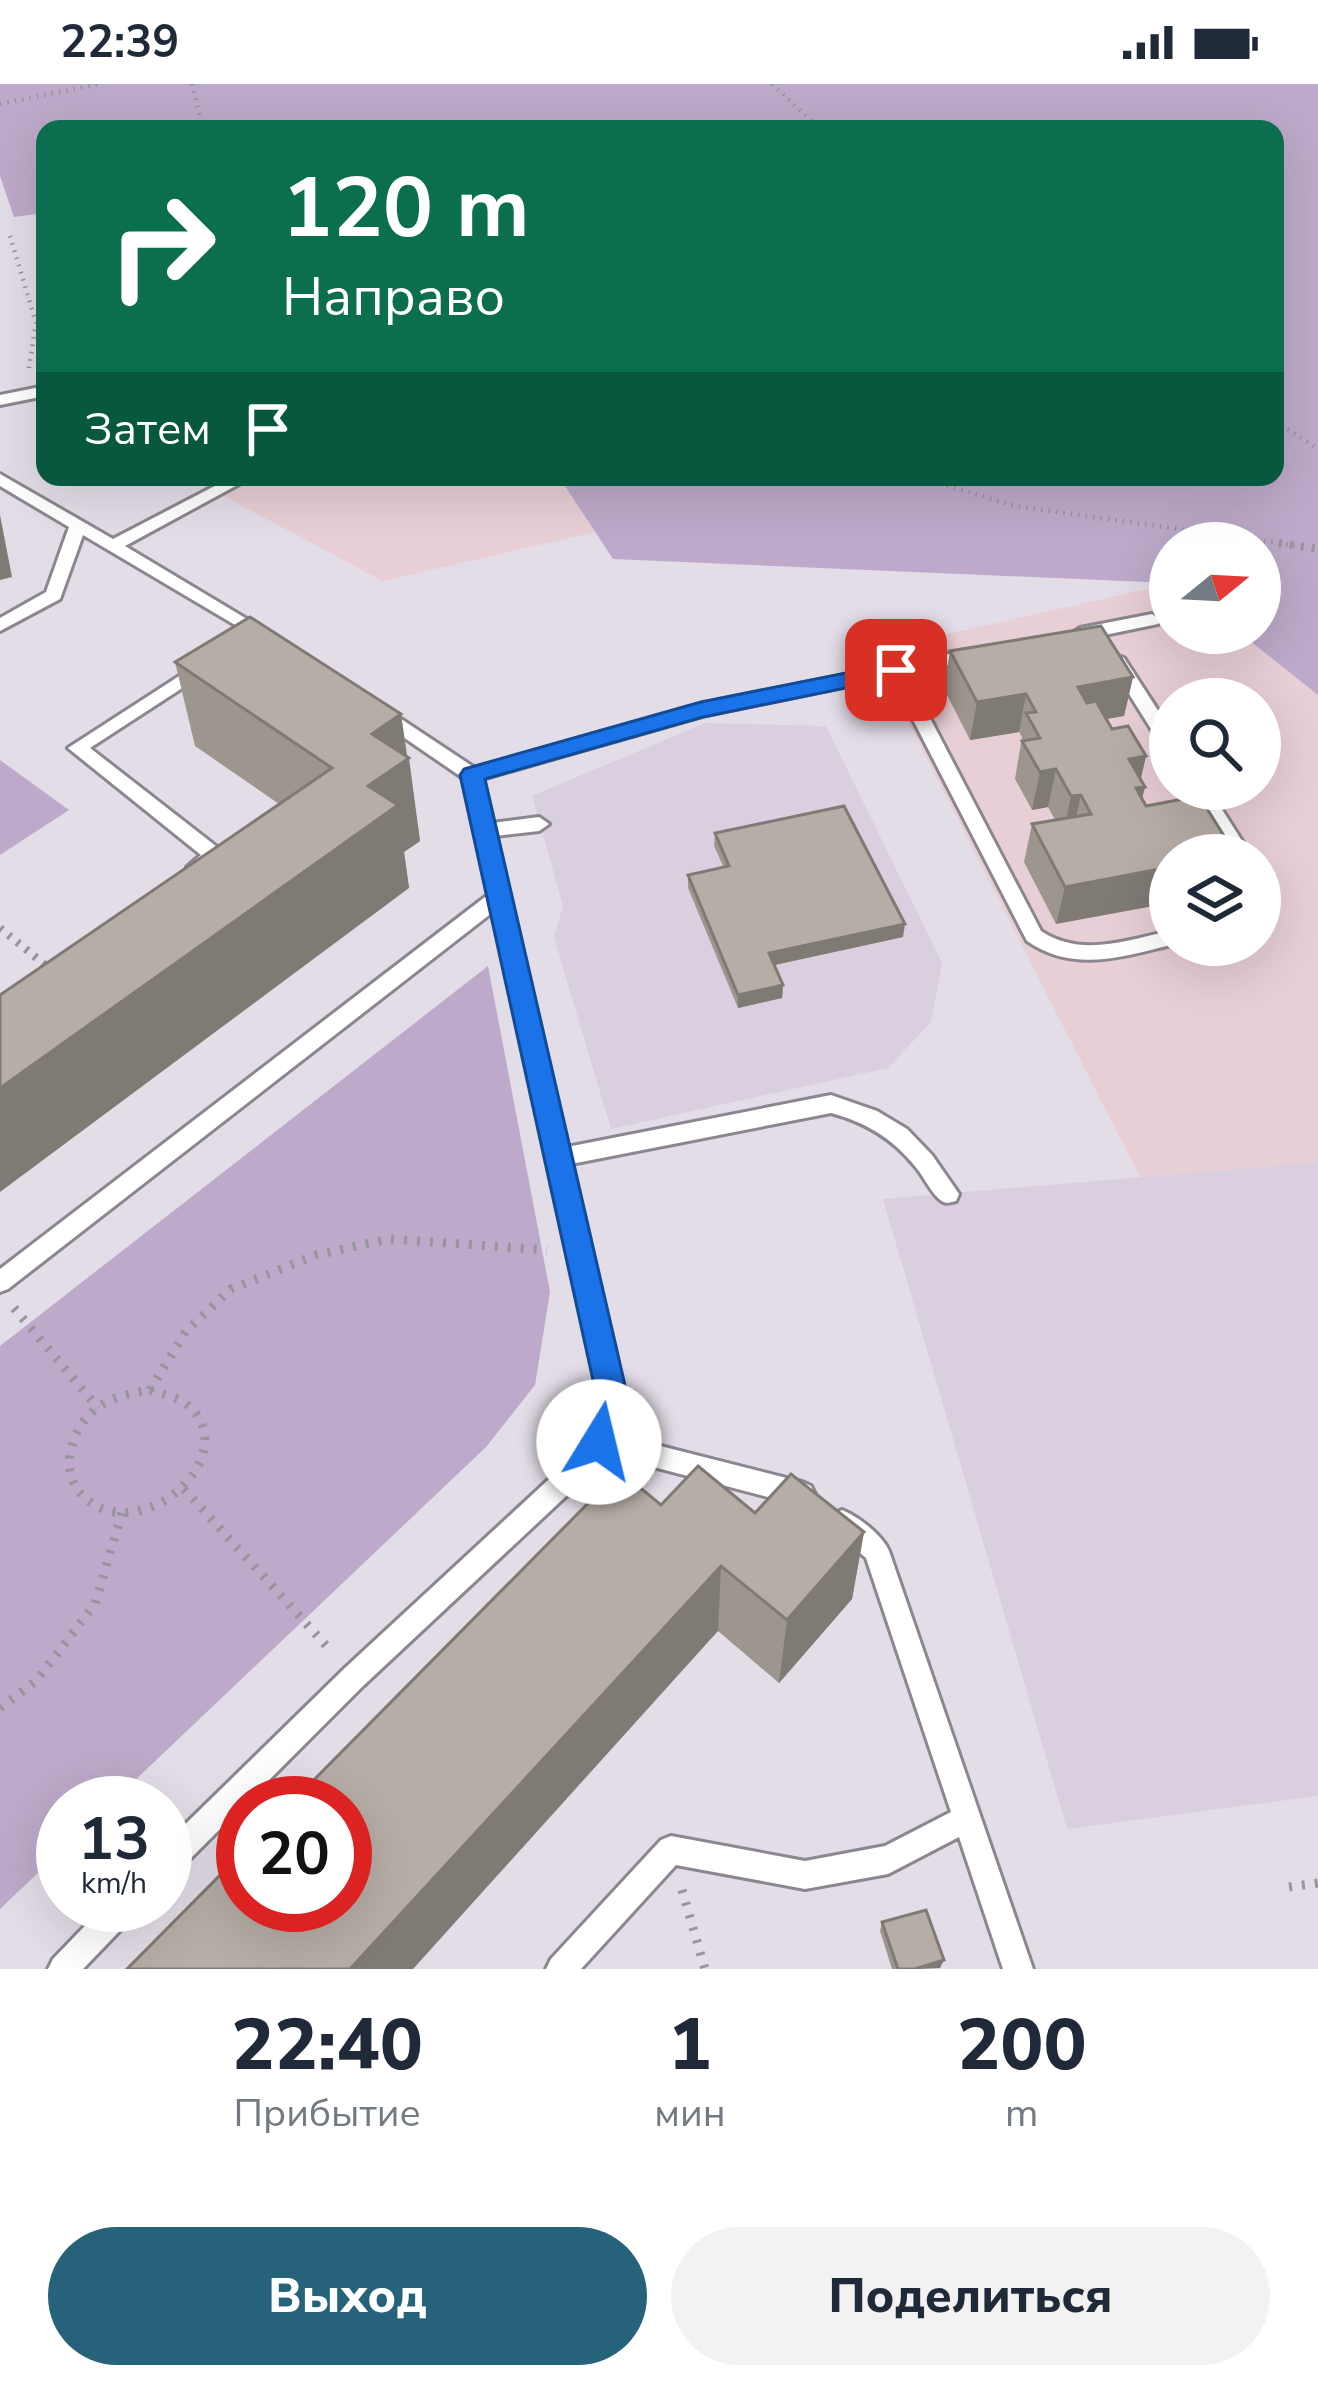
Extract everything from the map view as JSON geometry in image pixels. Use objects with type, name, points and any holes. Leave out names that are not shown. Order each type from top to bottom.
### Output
[{"type":"lane","points":[[0,400],[36,393]]},
{"type":"lane","points":[[1,478],[277,644]]},
{"type":"lane","points":[[114,545],[227,486]]},
{"type":"lane","points":[[0,625],[54,595],[78,524]]},
{"type":"lane","points":[[1053,640],[1149,621]]},
{"type":"lane","points":[[1098,631],[1149,711]]},
{"type":"lane","points":[[238,644],[258,632]]},
{"type":"lane","points":[[472,775],[701,710],[986,653]]},
{"type":"lane","points":[[178,881],[214,855],[77,748],[218,657]]},
{"type":"lane","points":[[896,670],[1034,936],[1061,955],[1080,956],[1149,942]]},
{"type":"lane","points":[[192,1837],[354,1677],[569,1477],[599,1442],[611,1394],[472,775],[352,694]]},
{"type":"lane","points":[[485,831],[539,824]]},
{"type":"lane","points":[[0,1282],[500,896]]},
{"type":"lane","points":[[558,1158],[827,1093],[870,1113],[926,1160],[948,1194]]},
{"type":"lane","points":[[599,1442],[811,1496],[876,1551],[1018,1969]]},
{"type":"lane","points":[[561,1969],[671,1850],[805,1875],[888,1861],[967,1817]]},
{"type":"lane","points":[[63,1969],[99,1932]]},
{"type":"path","points":[[0,104],[99,84]]},
{"type":"path","points":[[193,84],[201,120]]},
{"type":"path","points":[[772,84],[810,120]]},
{"type":"path","points":[[10,236],[36,322],[27,386]]},
{"type":"path","points":[[1284,427],[1318,449]]},
{"type":"path","points":[[947,486],[1015,506],[1318,549]]},
{"type":"path","points":[[0,928],[51,970]]},
{"type":"path","points":[[150,1390],[186,1331],[231,1288],[316,1255],[389,1239],[579,1253]]},
{"type":"path","points":[[0,1295],[27,1319],[98,1408]]},
{"type":"path","points":[[150,1390],[187,1402],[206,1433],[198,1472],[184,1490],[166,1503],[122,1513],[85,1500],[68,1467],[77,1430],[98,1408],[129,1393],[150,1390]]},
{"type":"path","points":[[184,1490],[354,1677]]},
{"type":"path","points":[[0,1708],[36,1681],[95,1604],[122,1513]]},
{"type":"path","points":[[671,1850],[705,1969]]},
{"type":"path","points":[[1288,1887],[1318,1883]]},
{"type":"shaded area","points":[[0,84],[1318,84],[1318,695],[1266,654],[1281,654],[1281,522],[1149,522],[1149,582],[613,559],[565,486],[1284,486],[1284,120],[36,120],[36,214],[14,217],[0,176]]},
{"type":"shaded area","points":[[205,486],[565,486],[595,532],[383,581]]},
{"type":"shaded area","points":[[1149,589],[1149,654],[1266,654],[1318,695],[1318,1162],[1140,1177],[872,651]]},
{"type":"shaded area","points":[[705,723],[826,726],[942,963],[931,1022],[888,1068],[611,1129],[554,937],[563,906],[532,796]]},
{"type":"shaded area","points":[[0,760],[69,810],[0,855]]},
{"type":"shaded area","points":[[488,966],[550,1292],[535,1385],[486,1447],[139,1776],[36,1776],[36,1875],[0,1909],[0,1346]]},
{"type":"shaded area","points":[[1318,1162],[1318,1796],[1067,1829],[883,1199]]},
{"type":"building","points":[[250,617],[401,714],[372,734],[409,758],[368,786],[398,805],[0,1088],[0,995],[332,768],[175,662]]},
{"type":"building","points":[[1101,626],[1133,677],[1078,687],[1087,703],[1096,701],[1112,729],[1128,726],[1146,756],[1129,759],[1145,787],[1136,788],[1146,806],[1149,810],[1208,810],[1223,834],[1149,834],[1149,871],[1065,887],[1032,824],[1091,814],[1081,795],[1071,796],[1056,769],[1040,772],[1022,741],[1040,738],[1026,713],[1036,712],[1026,694],[977,702],[950,651]]},
{"type":"building","points":[[844,806],[905,924],[769,953],[783,985],[738,995],[688,875],[729,866],[715,833]]},
{"type":"building","points":[[698,1466],[755,1513],[791,1474],[864,1532],[787,1620],[721,1566],[350,1969],[127,1969],[164,1932],[192,1932],[192,1903],[216,1879],[216,1932],[372,1932],[372,1776],[318,1776],[620,1471],[661,1505]]},
{"type":"building","points":[[926,1910],[944,1960],[898,1969],[882,1922]]},
{"type":"route","points":[[599,1442],[611,1394],[472,775],[701,710],[896,670]]}]
